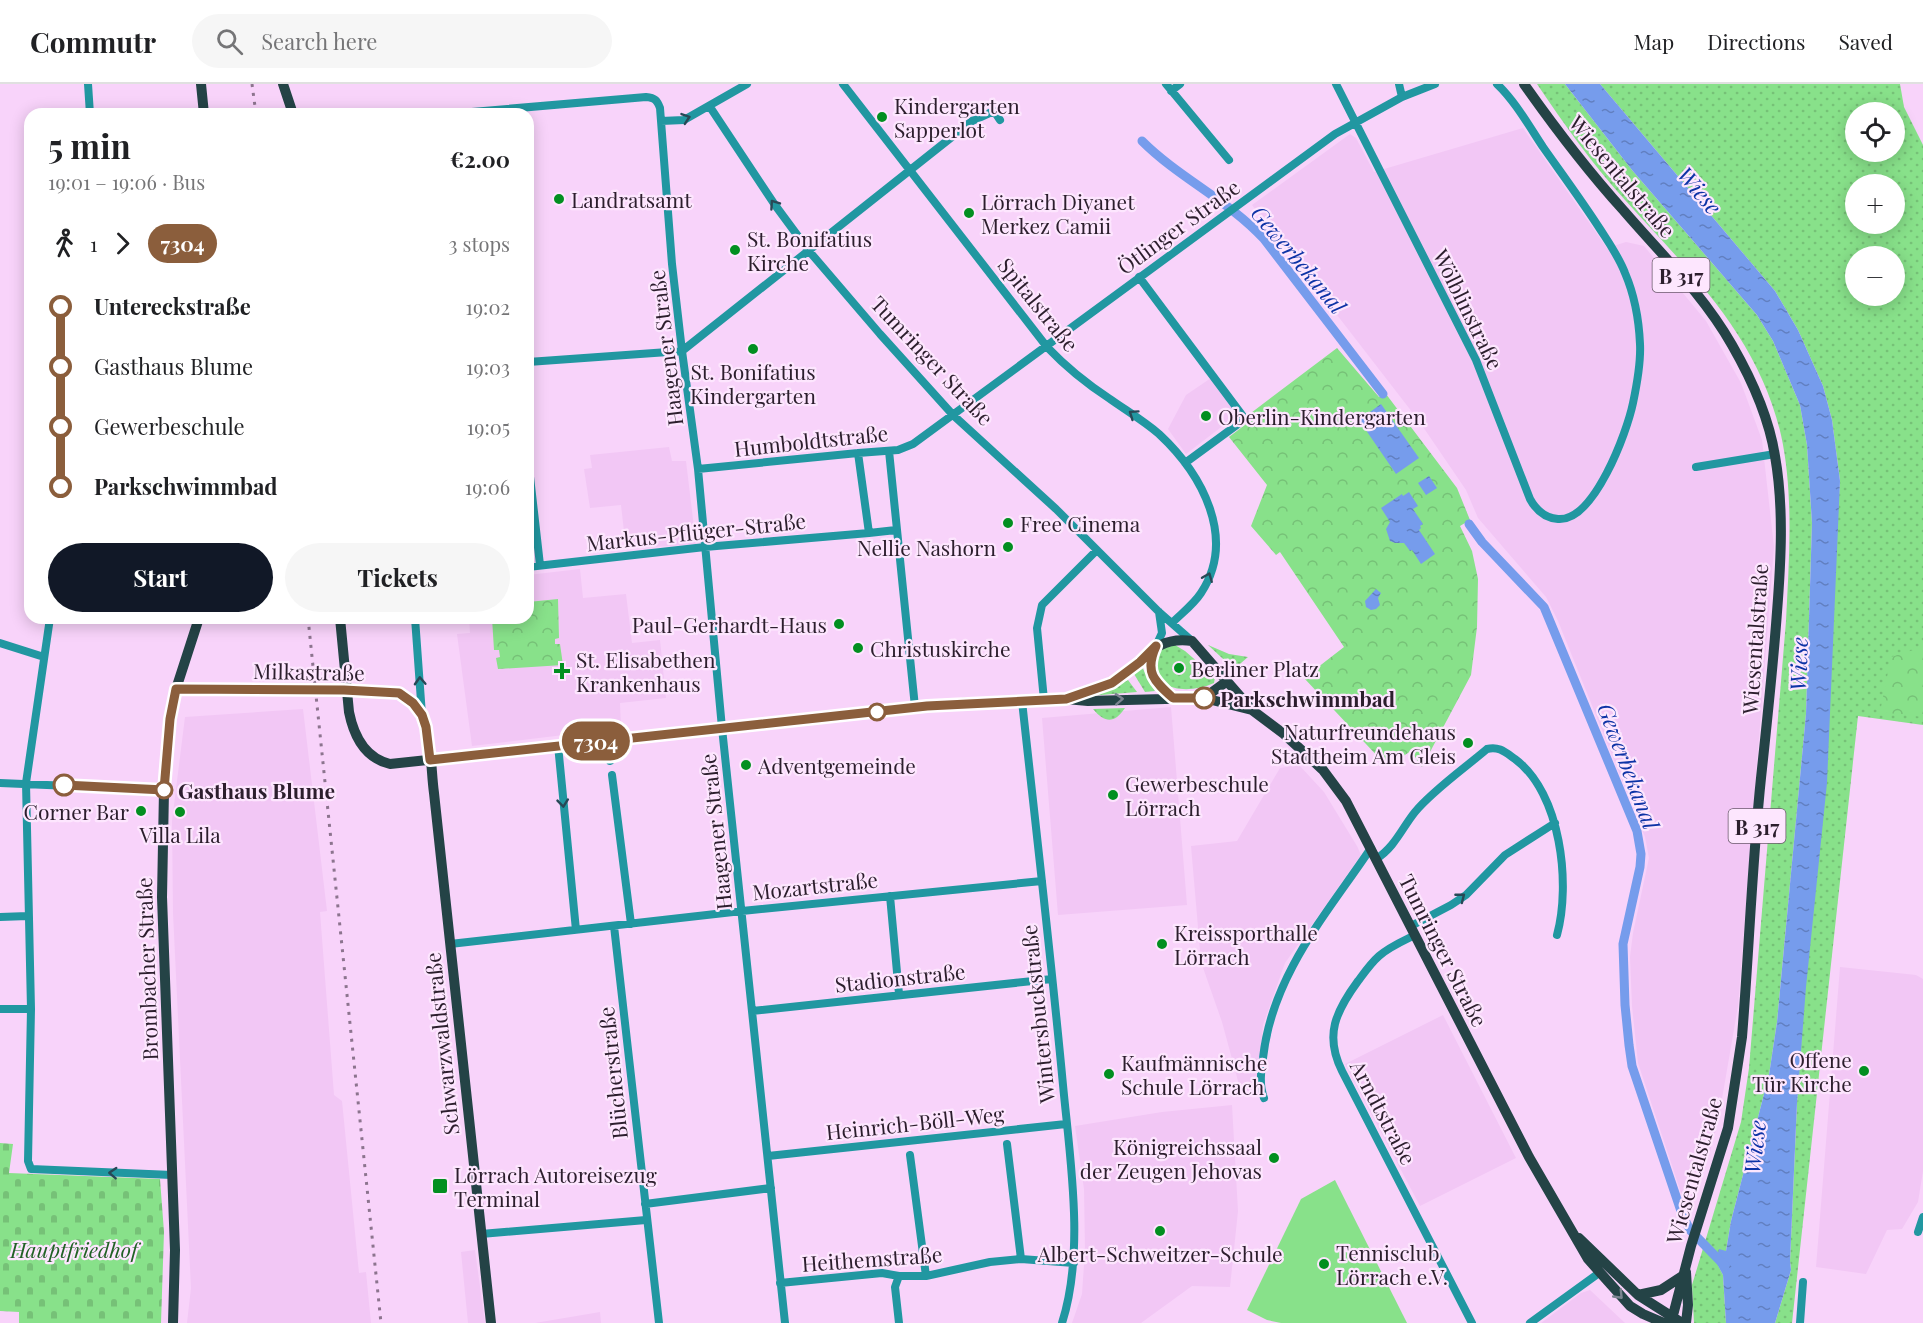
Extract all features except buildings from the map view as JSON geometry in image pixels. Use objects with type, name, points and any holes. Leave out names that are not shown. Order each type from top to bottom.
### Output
[{"type":"main road","points":[[201,84],[203,108]]},
{"type":"main road","points":[[283,84],[291,108]]},
{"type":"main road","name":"Wiesentalstraße","points":[[1524,84],[1602,186],[1696,292],[1717,320],[1753,388],[1775,454],[1780,564],[1770,702],[1761,778],[1742,1037],[1728,1128],[1685,1272]]},
{"type":"main road","name":"Brombacher Straße","points":[[173,1323],[175,1259],[162,897],[164,790],[169,728],[176,689],[197,624]]},
{"type":"main road","points":[[341,624],[349,712],[360,743],[370,756],[398,764],[915,707],[1066,699],[1088,701],[1204,698],[1226,682]]},
{"type":"main road","points":[[1066,699],[1112,683],[1140,662],[1156,646],[1171,640],[1192,641]]},
{"type":"main road","name":"Tumringer Straße","points":[[1192,641],[1252,710],[1284,734],[1323,770],[1346,801],[1529,1157],[1572,1231],[1604,1270],[1624,1300],[1646,1319],[1684,1323]]},
{"type":"main road","points":[[1156,646],[1150,670],[1158,685],[1173,698]]},
{"type":"main road","name":"Milkastraße","points":[[176,689],[391,692],[407,698],[422,715]]},
{"type":"main road","name":"Tumringer Straße","points":[[1204,698],[1252,710]]},
{"type":"main road","points":[[422,715],[426,727],[430,760]]},
{"type":"main road","name":"Schwarzwaldstraße","points":[[430,760],[491,1323]]},
{"type":"main road","name":"Tumringer Straße","points":[[1604,1270],[1669,1321]]},
{"type":"main road","points":[[1638,1295],[1655,1293],[1685,1272]]},
{"type":"main road","name":"B 317","points":[[1669,1321],[1685,1272]]},
{"type":"main road","name":"B 317","points":[[1684,1323],[1688,1305],[1685,1272]]},
{"type":"street","points":[[88,84],[90,108]]},
{"type":"street","points":[[518,108],[646,97],[658,102],[661,121],[684,120],[747,84]]},
{"type":"street","name":"Spitalstraße","points":[[843,84],[1047,346],[1070,370],[1159,434],[1185,463],[1201,487],[1212,514],[1217,540],[1212,570],[1200,595],[1172,623]]},
{"type":"street","points":[[1180,84],[1169,87],[1229,160]]},
{"type":"street","name":"Wölblinstraße","points":[[1336,84],[1476,360],[1530,499],[1541,513],[1553,518],[1570,518],[1581,510],[1604,477],[1621,441],[1633,404],[1640,344],[1635,308],[1625,272],[1614,252],[1497,84]]},
{"type":"street","points":[[1399,84],[1402,97]]},
{"type":"street","name":"Ötlinger Straße","points":[[953,415],[1236,206],[1355,122],[1402,97],[1435,84]]},
{"type":"street","name":"Tumringer Straße","points":[[710,107],[775,206],[809,251],[953,415],[1056,509],[1159,612],[1192,641]]},
{"type":"street","points":[[534,362],[682,351],[972,121],[994,111],[1000,120]]},
{"type":"street","name":"Haagener Straße","points":[[661,121],[672,264],[698,469],[722,728],[785,1323]]},
{"type":"street","points":[[1140,277],[1245,419],[1185,463]]},
{"type":"street","name":"Humboldtstraße","points":[[698,469],[898,450],[913,444],[953,415]]},
{"type":"street","points":[[889,451],[915,707]]},
{"type":"street","points":[[858,453],[869,533]]},
{"type":"street","points":[[1696,467],[1775,454]]},
{"type":"street","points":[[534,512],[540,565]]},
{"type":"street","name":"Markus-Pflüger-Straße","points":[[534,566],[705,547],[896,530]]},
{"type":"street","points":[[1044,700],[1036,628],[1042,605],[1097,550]]},
{"type":"street","points":[[1156,646],[1162,633],[1159,612]]},
{"type":"street","points":[[49,624],[26,783],[31,1009],[28,1161],[32,1169],[172,1175]]},
{"type":"street","points":[[416,624],[422,715]]},
{"type":"street","points":[[0,643],[44,657]]},
{"type":"street","name":"Wintersbuckstraße","points":[[1022,701],[1052,979],[1074,1223],[1074,1263],[1069,1300],[1062,1323]]},
{"type":"street","points":[[607,740],[610,761]]},
{"type":"street","points":[[558,745],[576,930]]},
{"type":"street","points":[[1264,1098],[1261,1090],[1261,1074],[1270,1020],[1289,970],[1374,854],[1390,849],[1416,811],[1487,749],[1495,747],[1501,749],[1526,767],[1545,795],[1555,824],[1564,876],[1562,916],[1557,935]]},
{"type":"street","points":[[612,775],[631,924]]},
{"type":"street","points":[[0,783],[164,790]]},
{"type":"street","name":"Arndtstraße","points":[[1472,1323],[1342,1071],[1334,1052],[1335,1022],[1348,996],[1378,957],[1466,894],[1505,855],[1555,824]]},
{"type":"street","name":"Mozartstraße","points":[[450,944],[742,911],[1042,881]]},
{"type":"street","points":[[890,896],[899,994]]},
{"type":"street","points":[[0,917],[28,916]]},
{"type":"street","name":"Blücherstraße","points":[[614,926],[659,1323]]},
{"type":"street","name":"Stadionstraße","points":[[752,1011],[1052,979]]},
{"type":"street","points":[[0,1009],[31,1009]]},
{"type":"street","name":"Heinrich-Böll-Weg","points":[[768,1156],[1066,1124]]},
{"type":"street","points":[[1007,1144],[1021,1259]]},
{"type":"street","points":[[910,1155],[926,1276]]},
{"type":"street","points":[[645,1204],[771,1188]]},
{"type":"street","points":[[1918,1232],[1923,1217]]},
{"type":"street","points":[[481,1234],[646,1220]]},
{"type":"street","name":"Heithemstraße","points":[[780,1283],[882,1273],[899,1276],[926,1276],[990,1262],[1021,1259],[1074,1263]]},
{"type":"street","points":[[1530,1323],[1604,1270]]},
{"type":"street","points":[[899,1276],[895,1287],[899,1323]]},
{"type":"street","points":[[1800,1323],[1803,1282]]},
{"type":"shaded area","points":[[1523,128],[1607,248],[1626,242],[1644,246],[1706,321],[1741,383],[1762,440],[1774,547],[1738,1006],[1718,1122],[1691,1210],[1686,1208],[1638,1063],[1630,957],[1649,858],[1645,837],[1558,621],[1546,597],[1478,518],[1466,490],[1419,421],[1252,205],[1350,134],[1356,138],[1374,172]]},
{"type":"shaded area","name":"Oberlin-Kindergarten","points":[[1211,378],[1237,415],[1186,454],[1168,429],[1186,395]]},
{"type":"shaded area","points":[[669,447],[672,461],[686,461],[696,544],[626,549],[621,505],[590,508],[584,469],[592,468],[590,455]]},
{"type":"shaded area","name":"St. Elisabethen Krankenhaus","points":[[580,569],[583,598],[626,594],[632,643],[660,640],[666,698],[620,703],[621,728],[472,746],[457,634],[470,633],[469,624],[534,624],[534,574]]},
{"type":"shaded area","name":"Gewerbeschule Lörrach","points":[[1171,707],[1187,905],[1058,915],[1042,718]]},
{"type":"shaded area","points":[[303,709],[327,911],[320,912],[334,1095],[342,1101],[359,1273],[366,1272],[371,1323],[187,1323],[191,1288],[173,913],[172,821],[185,717]]},
{"type":"shaded area","points":[[1299,765],[1324,792],[1361,855],[1285,963],[1263,1025],[1257,1089],[1241,1092],[1222,1022],[1201,962],[1191,846],[1237,841],[1280,768]]},
{"type":"shaded area","points":[[1840,967],[1916,975],[1923,979],[1923,1171],[1918,1202],[1902,1229],[1887,1230],[1866,1274],[1816,1267]]},
{"type":"shaded area","points":[[1443,1015],[1516,1158],[1420,1206],[1345,1064]]},
{"type":"shaded area","name":"Albert-Schweitzer-Schule","points":[[1232,1105],[1238,1211],[1230,1287],[1192,1286],[1141,1323],[1072,1323],[1082,1294],[1085,1250],[1084,1189],[1075,1126],[1162,1112]]},
{"type":"shaded area","points":[[475,1250],[485,1323],[468,1323],[461,1252]]},
{"type":"shaded area","points":[[1590,1290],[1625,1323],[1541,1323],[1581,1293]]},
{"type":"shaded area","points":[[600,1312],[601,1323],[535,1323]]},
{"type":"green space","points":[[1537,84],[1565,84],[1632,170],[1757,315],[1773,341],[1800,405],[1807,445],[1812,523],[1806,714],[1777,1022],[1769,1075],[1731,1221],[1726,1251],[1718,1265],[1723,1275],[1726,1323],[1694,1323],[1692,1285],[1741,1122],[1749,1068],[1786,621],[1790,528],[1785,457],[1770,399],[1739,336],[1697,280],[1601,172]]},
{"type":"green space","points":[[1600,84],[1900,84],[1903,102],[1845,102],[1845,162],[1905,162],[1905,109],[1923,145],[1923,725],[1858,716],[1792,1323],[1775,1323],[1791,1270],[1797,1103],[1840,481],[1832,420],[1823,386],[1798,330],[1775,291]]},
{"type":"green space","name":"Parkschwimmbad","points":[[1337,348],[1379,397],[1386,394],[1457,488],[1470,520],[1460,526],[1472,551],[1478,579],[1477,627],[1471,675],[1422,767],[1411,751],[1391,764],[1381,760],[1304,678],[1344,647],[1280,552],[1276,555],[1251,526],[1267,485],[1229,437],[1250,421],[1247,416]]},
{"type":"green space","points":[[558,599],[559,638],[555,639],[555,644],[560,644],[563,665],[498,669],[496,658],[500,657],[499,650],[494,650],[492,624],[534,624],[534,601]]},
{"type":"green space","name":"Berliner Platz","points":[[1175,645],[1215,677],[1214,683],[1203,687],[1180,689],[1162,681],[1157,674],[1155,663],[1158,650]]},
{"type":"green space","points":[[1208,645],[1229,654],[1248,657],[1234,669]]},
{"type":"green space","points":[[1923,647],[1923,717],[1880,712],[1891,657]]},
{"type":"green space","points":[[1142,667],[1155,691],[1145,692],[1134,674]]},
{"type":"green space","points":[[1128,680],[1137,692],[1089,696],[1109,689]]},
{"type":"green space","points":[[1125,708],[1117,717],[1109,720],[1093,709]]},
{"type":"green space","name":"Hauptfriedhof","points":[[0,1143],[13,1144],[9,1173],[160,1179],[164,1232],[161,1323],[19,1323],[19,1312],[0,1311]]},
{"type":"green space","name":"Tennisclub Lörrach e.V.","points":[[1335,1180],[1407,1323],[1281,1323],[1267,1320],[1247,1310],[1301,1199]]},
{"type":"water","name":"Wiese","points":[[1565,84],[1600,84],[1775,291],[1798,330],[1823,386],[1832,420],[1840,481],[1827,783],[1806,987],[1797,1103],[1791,1270],[1775,1323],[1726,1323],[1723,1275],[1716,1262],[1719,1249],[1726,1251],[1731,1221],[1769,1075],[1777,1022],[1806,714],[1812,523],[1807,445],[1800,405],[1773,341],[1757,315],[1632,170]]},
{"type":"water","points":[[1381,404],[1419,458],[1396,474],[1359,420]]},
{"type":"water","points":[[1429,476],[1437,488],[1426,495],[1418,483]]},
{"type":"water","points":[[1409,492],[1418,506],[1413,509],[1423,524],[1419,530],[1435,554],[1421,564],[1412,550],[1410,551],[1404,543],[1390,541],[1386,529],[1390,522],[1381,508]]},
{"type":"water","points":[[1376,589],[1381,593],[1378,598],[1380,605],[1371,610],[1366,607],[1365,601]]},
{"type":"waterway","name":"Gewerbekanal","points":[[1142,141],[1156,154],[1235,212],[1264,239],[1383,394]]},
{"type":"waterway","name":"Gewerbekanal","points":[[1469,524],[1482,542],[1544,607],[1637,831],[1641,854],[1640,867],[1623,944],[1625,1005],[1632,1066],[1682,1214],[1690,1230],[1725,1266]]},
{"type":"railway","points":[[252,84],[255,108]]},
{"type":"railway","points":[[309,624],[381,1323]]},
{"type":"bus line","name":"7304","points":[[64,785],[164,790],[170,719],[176,689],[344,690],[399,693],[413,703],[422,715],[426,727],[430,760],[927,706],[1066,699],[1112,683],[1127,673],[1156,646],[1150,670],[1158,685],[1173,698],[1204,698]]},
{"type":"place","name":"Kindergarten Sapperlot","points":[[882,117]]},
{"type":"place","name":"Landratsamt","points":[[559,199]]},
{"type":"place","name":"Lörrach Diyanet Merkez Camii","points":[[969,213]]},
{"type":"place","name":"St. Bonifatius Kirche","points":[[735,250]]},
{"type":"place","name":"St. Bonifatius Kindergarten","points":[[753,349]]},
{"type":"place","name":"Oberlin-Kindergarten","points":[[1206,416]]},
{"type":"place","name":"Free Cinema","points":[[1008,523]]},
{"type":"place","name":"Nellie Nashorn","points":[[1008,547]]},
{"type":"place","name":"Paul-Gerhardt-Haus","points":[[839,624]]},
{"type":"place","name":"Christuskirche","points":[[858,648]]},
{"type":"place","name":"Berliner Platz","points":[[1179,668]]},
{"type":"place","name":"St. Elisabethen Krankenhaus","points":[[562,671]]},
{"type":"place","name":"Parkschwimmbad","points":[[1204,698]]},
{"type":"place","name":"Naturfreundehaus Stadtheim Am Gleis","points":[[1468,743]]},
{"type":"place","name":"Adventgemeinde","points":[[746,765]]},
{"type":"place","name":"Gasthaus Blume","points":[[164,790]]},
{"type":"place","name":"Gewerbeschule Lörrach","points":[[1113,795]]},
{"type":"place","name":"Corner Bar","points":[[141,811]]},
{"type":"place","name":"Villa Lila","points":[[180,812]]},
{"type":"place","name":"Kreissporthalle Lörrach","points":[[1162,944]]},
{"type":"place","name":"Offene Tür Kirche","points":[[1864,1071]]},
{"type":"place","name":"Kaufmännische Schule Lörrach","points":[[1109,1074]]},
{"type":"place","name":"Königreichssaal der Zeugen Jehovas","points":[[1274,1158]]},
{"type":"place","name":"Lörrach Autoreisezug Terminal","points":[[440,1186]]},
{"type":"place","name":"Albert-Schweitzer-Schule","points":[[1160,1231]]},
{"type":"place","name":"Tennisclub Lörrach e.V.","points":[[1324,1264]]}]
